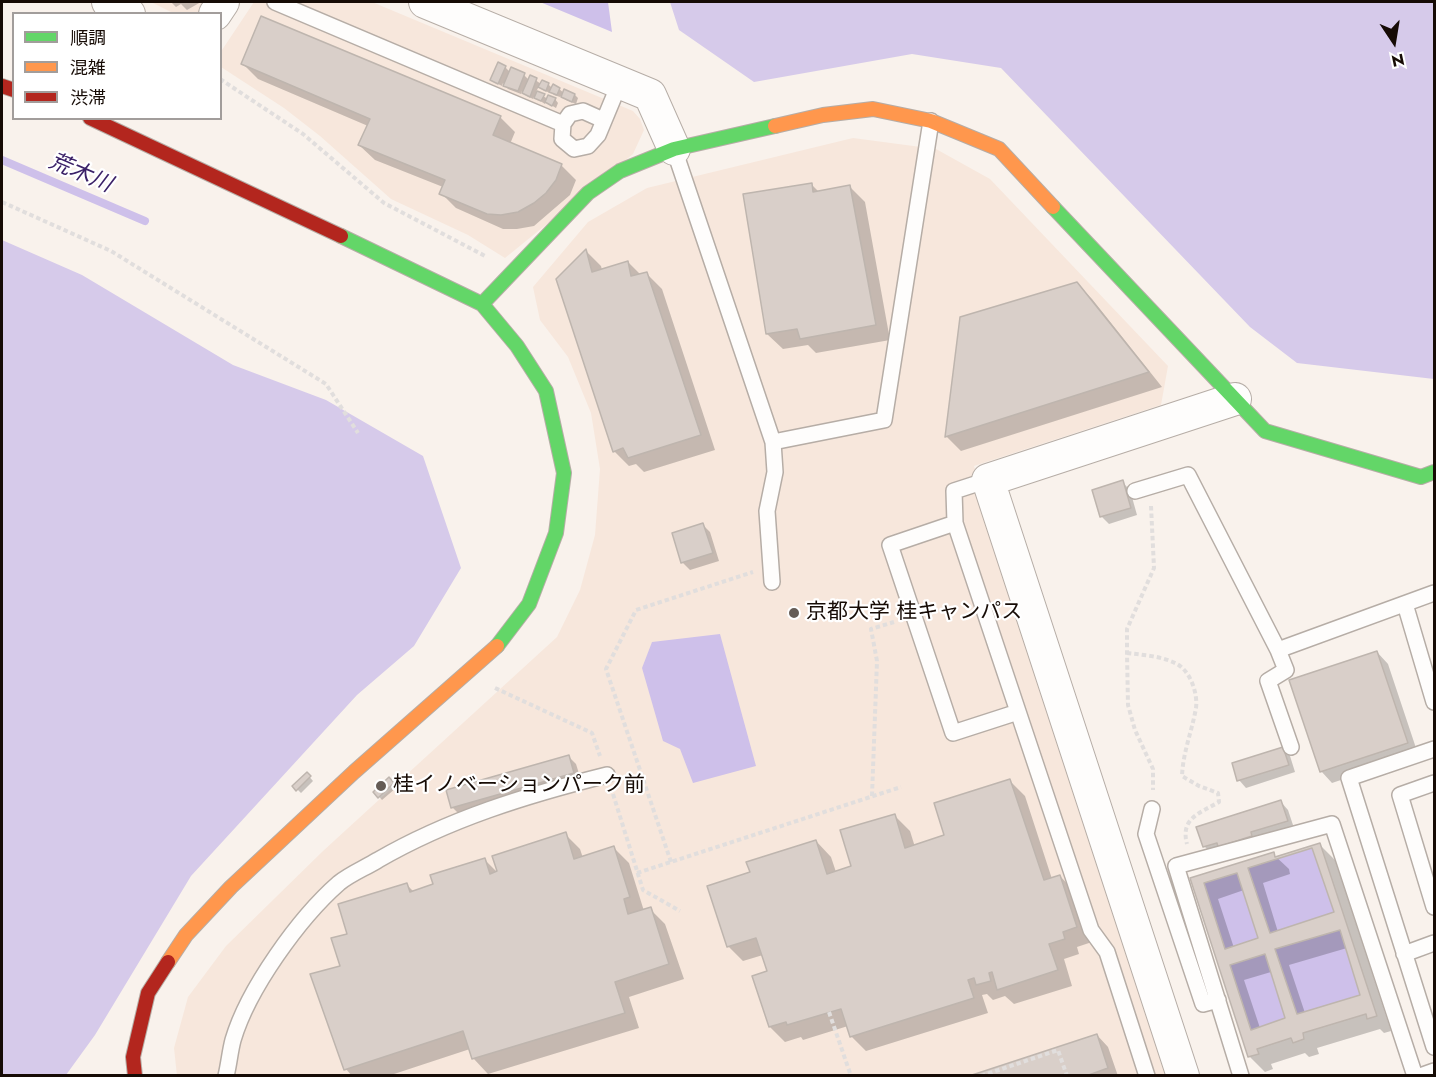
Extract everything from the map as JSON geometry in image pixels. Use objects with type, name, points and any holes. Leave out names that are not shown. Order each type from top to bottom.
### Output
[{"type":"street","points":[[108,2],[126,12]]},
{"type":"street","points":[[425,2],[650,95],[674,149]]},
{"type":"street","points":[[482,304],[588,193],[620,171],[674,149],[823,115],[873,109],[932,121],[999,150],[1264,431],[1421,477],[1434,472]]},
{"type":"street","points":[[94,120],[482,304],[517,345],[546,391],[564,473],[556,533],[529,604],[495,649],[354,772],[231,887],[186,935],[148,993],[133,1057],[135,1076]]},
{"type":"street","points":[[1183,1076],[988,480],[1235,399]]},
{"type":"lane","points":[[275,2],[563,124]]},
{"type":"lane","points":[[603,120],[584,111],[570,114],[563,124],[562,139],[574,149],[588,146],[598,135],[620,82]]},
{"type":"lane","points":[[773,442],[884,420],[932,121]]},
{"type":"lane","points":[[674,149],[773,442],[775,472],[767,511],[772,574]]},
{"type":"lane","points":[[1141,489],[1188,476],[1278,650],[1286,670],[1268,681],[1291,747]]},
{"type":"lane","points":[[988,480],[954,491],[955,524],[1091,930],[1107,952],[1147,1076]]},
{"type":"lane","points":[[955,524],[891,545],[953,732],[1018,712]]},
{"type":"lane","points":[[1278,650],[1434,593]]},
{"type":"lane","points":[[1405,604],[1434,702]]},
{"type":"lane","points":[[1434,749],[1349,778],[1434,1047]]},
{"type":"lane","points":[[226,1076],[233,1040],[252,994],[299,925],[340,882],[407,843],[474,814],[543,790],[607,775]]},
{"type":"lane","points":[[1434,783],[1400,795],[1434,907]]},
{"type":"lane","points":[[1152,809],[1146,834],[1203,1004],[1218,1000]]},
{"type":"lane","points":[[1241,1076],[1176,866],[1332,824],[1415,1076]]},
{"type":"lane","points":[[1404,954],[1434,943]]},
{"type":"lane","points":[[1420,1076],[1434,1071]]},
{"type":"path","points":[[222,80],[303,134],[384,203],[488,258]]},
{"type":"path","points":[[2,202],[111,251],[326,384],[358,433]]},
{"type":"path","points":[[1141,489],[1152,508],[1155,568],[1127,629],[1128,705],[1135,730],[1153,769],[1152,809]]},
{"type":"path","points":[[671,862],[606,669],[636,610],[772,574]]},
{"type":"path","points":[[872,796],[877,660],[871,629],[914,615]]},
{"type":"path","points":[[1127,653],[1152,656],[1178,664],[1194,683],[1197,705],[1183,758],[1182,776],[1218,793],[1219,802],[1188,821],[1184,833],[1191,862]]},
{"type":"path","points":[[637,873],[901,787]]},
{"type":"path","points":[[829,1012],[851,1076]]},
{"type":"path","points":[[981,1076],[1058,1050],[1067,1076]]},
{"type":"shaded area","points":[[151,2],[212,2],[205,12],[171,12]]},
{"type":"shaded area","points":[[254,2],[372,2],[633,111],[640,119],[644,130],[633,154],[505,258],[468,235],[391,199],[320,136],[284,108],[222,68],[222,50]]},
{"type":"shaded area","points":[[540,2],[608,2],[612,32]]},
{"type":"shaded area","points":[[670,2],[1434,2],[1434,379],[1297,363],[1250,327],[1001,68],[912,54],[754,82],[679,30]]},
{"type":"shaded area","name":"京都大学 桂キャンパス","points":[[853,138],[936,149],[990,179],[1168,366],[1161,405],[974,466],[1166,1075],[177,1076],[174,1048],[188,997],[226,946],[323,851],[557,637],[580,590],[595,535],[600,469],[591,413],[568,357],[540,320],[533,287],[588,222],[647,188]]},
{"type":"shaded area","points":[[2,240],[82,275],[233,365],[326,400],[423,456],[461,568],[414,646],[357,695],[191,876],[95,1035],[66,1075],[2,1075]]},
{"type":"shaded area","points":[[720,634],[756,766],[693,783],[680,749],[663,741],[642,668],[652,642]]},
{"type":"shaded area","points":[[1312,848],[1334,912],[1270,933],[1248,868]]},
{"type":"shaded area","points":[[1237,873],[1258,938],[1225,949],[1204,883]]},
{"type":"shaded area","points":[[1340,930],[1360,995],[1297,1014],[1275,949]]},
{"type":"shaded area","points":[[1265,954],[1285,1018],[1251,1030],[1230,965]]},
{"type":"building","points":[[261,16],[501,116],[493,135],[562,164],[556,180],[534,203],[518,212],[501,215],[487,214],[439,194],[445,180],[358,145],[370,119],[241,64]]},
{"type":"building","points":[[498,62],[506,66],[498,84],[490,80]]},
{"type":"building","points":[[511,67],[525,73],[518,91],[503,86]]},
{"type":"building","points":[[530,75],[537,78],[530,97],[522,93]]},
{"type":"building","points":[[542,80],[549,83],[546,91],[538,87]]},
{"type":"building","points":[[553,84],[560,88],[557,95],[549,92]]},
{"type":"building","points":[[564,89],[575,94],[572,102],[561,97]]},
{"type":"building","points":[[537,91],[545,94],[541,101],[534,98]]},
{"type":"building","points":[[548,95],[556,98],[552,106],[545,102]]},
{"type":"building","points":[[812,183],[813,192],[850,185],[876,325],[800,339],[797,329],[766,334],[743,194]]},
{"type":"building","points":[[586,249],[592,272],[628,261],[631,276],[647,272],[701,435],[628,458],[623,448],[613,452],[556,279]]},
{"type":"building","points":[[1077,282],[1149,372],[945,437],[960,317]]},
{"type":"building","points":[[1123,480],[1131,508],[1100,517],[1092,490]]},
{"type":"building","points":[[703,523],[713,553],[681,563],[672,533]]},
{"type":"building","points":[[1377,651],[1408,743],[1320,772],[1289,680]]},
{"type":"building","points":[[1283,747],[1289,765],[1237,781],[1232,763]]},
{"type":"building","points":[[569,755],[574,773],[451,808],[446,790]]},
{"type":"building","points":[[307,772],[311,776],[296,791],[292,786]]},
{"type":"building","points":[[389,777],[394,783],[378,798],[373,792]]},
{"type":"building","points":[[1010,779],[1044,880],[1060,875],[1077,927],[1063,932],[1065,939],[1049,944],[1058,970],[997,990],[992,972],[989,973],[991,981],[976,985],[974,978],[968,980],[974,998],[850,1037],[841,1009],[787,1025],[786,1022],[769,1027],[752,976],[767,971],[756,938],[727,947],[707,886],[750,872],[746,862],[816,840],[827,874],[851,866],[840,830],[895,814],[905,848],[944,835],[934,803]]},
{"type":"building","points":[[1281,800],[1288,821],[1251,832],[1252,836],[1218,847],[1217,843],[1203,847],[1196,827]]},
{"type":"building","points":[[566,832],[574,859],[614,846],[630,897],[624,899],[628,914],[651,907],[669,964],[615,982],[625,1013],[472,1059],[463,1031],[344,1070],[310,974],[340,966],[331,938],[347,934],[338,904],[407,883],[410,892],[433,884],[430,875],[485,858],[490,874],[497,871],[492,856]]},
{"type":"building","points":[[1320,843],[1377,1016],[1367,1019],[1366,1014],[1303,1033],[1304,1039],[1293,1043],[1291,1038],[1257,1049],[1259,1054],[1248,1057],[1190,878],[1274,852],[1275,857]],"holes":[[[1312,848],[1334,912],[1270,933],[1248,868]],[[1237,873],[1258,938],[1225,949],[1204,883]],[[1340,930],[1360,995],[1297,1014],[1275,949]],[[1265,954],[1285,1018],[1251,1030],[1230,965]]]},
{"type":"building","points":[[1097,1034],[1108,1068],[1086,1076],[969,1076]]},
{"type":"waterway","name":"荒木川","points":[[2,160],[145,221]]},
{"type":"traffic: fast","points":[[482,304],[588,193],[620,171],[674,149],[775,126]]},
{"type":"traffic: fast","points":[[1053,207],[1265,431],[1421,477],[1434,472]]},
{"type":"traffic: fast","points":[[341,236],[482,304],[517,346],[546,391],[564,473],[556,533],[529,604],[497,646]]},
{"type":"traffic: slow","points":[[775,126],[823,115],[873,109],[931,121],[999,149],[1053,207]]},
{"type":"traffic: slow","points":[[168,962],[186,935],[231,887],[354,772],[497,646]]},
{"type":"traffic: jam","points":[[2,86],[12,89]]},
{"type":"traffic: jam","points":[[94,120],[341,236]]},
{"type":"traffic: jam","points":[[135,1076],[133,1057],[148,993],[168,962]]},
{"type":"place","name":"京都大学 桂キャンパス","points":[[794,613]]},
{"type":"place","name":"桂イノベーションパーク前","points":[[381,786]]}]
